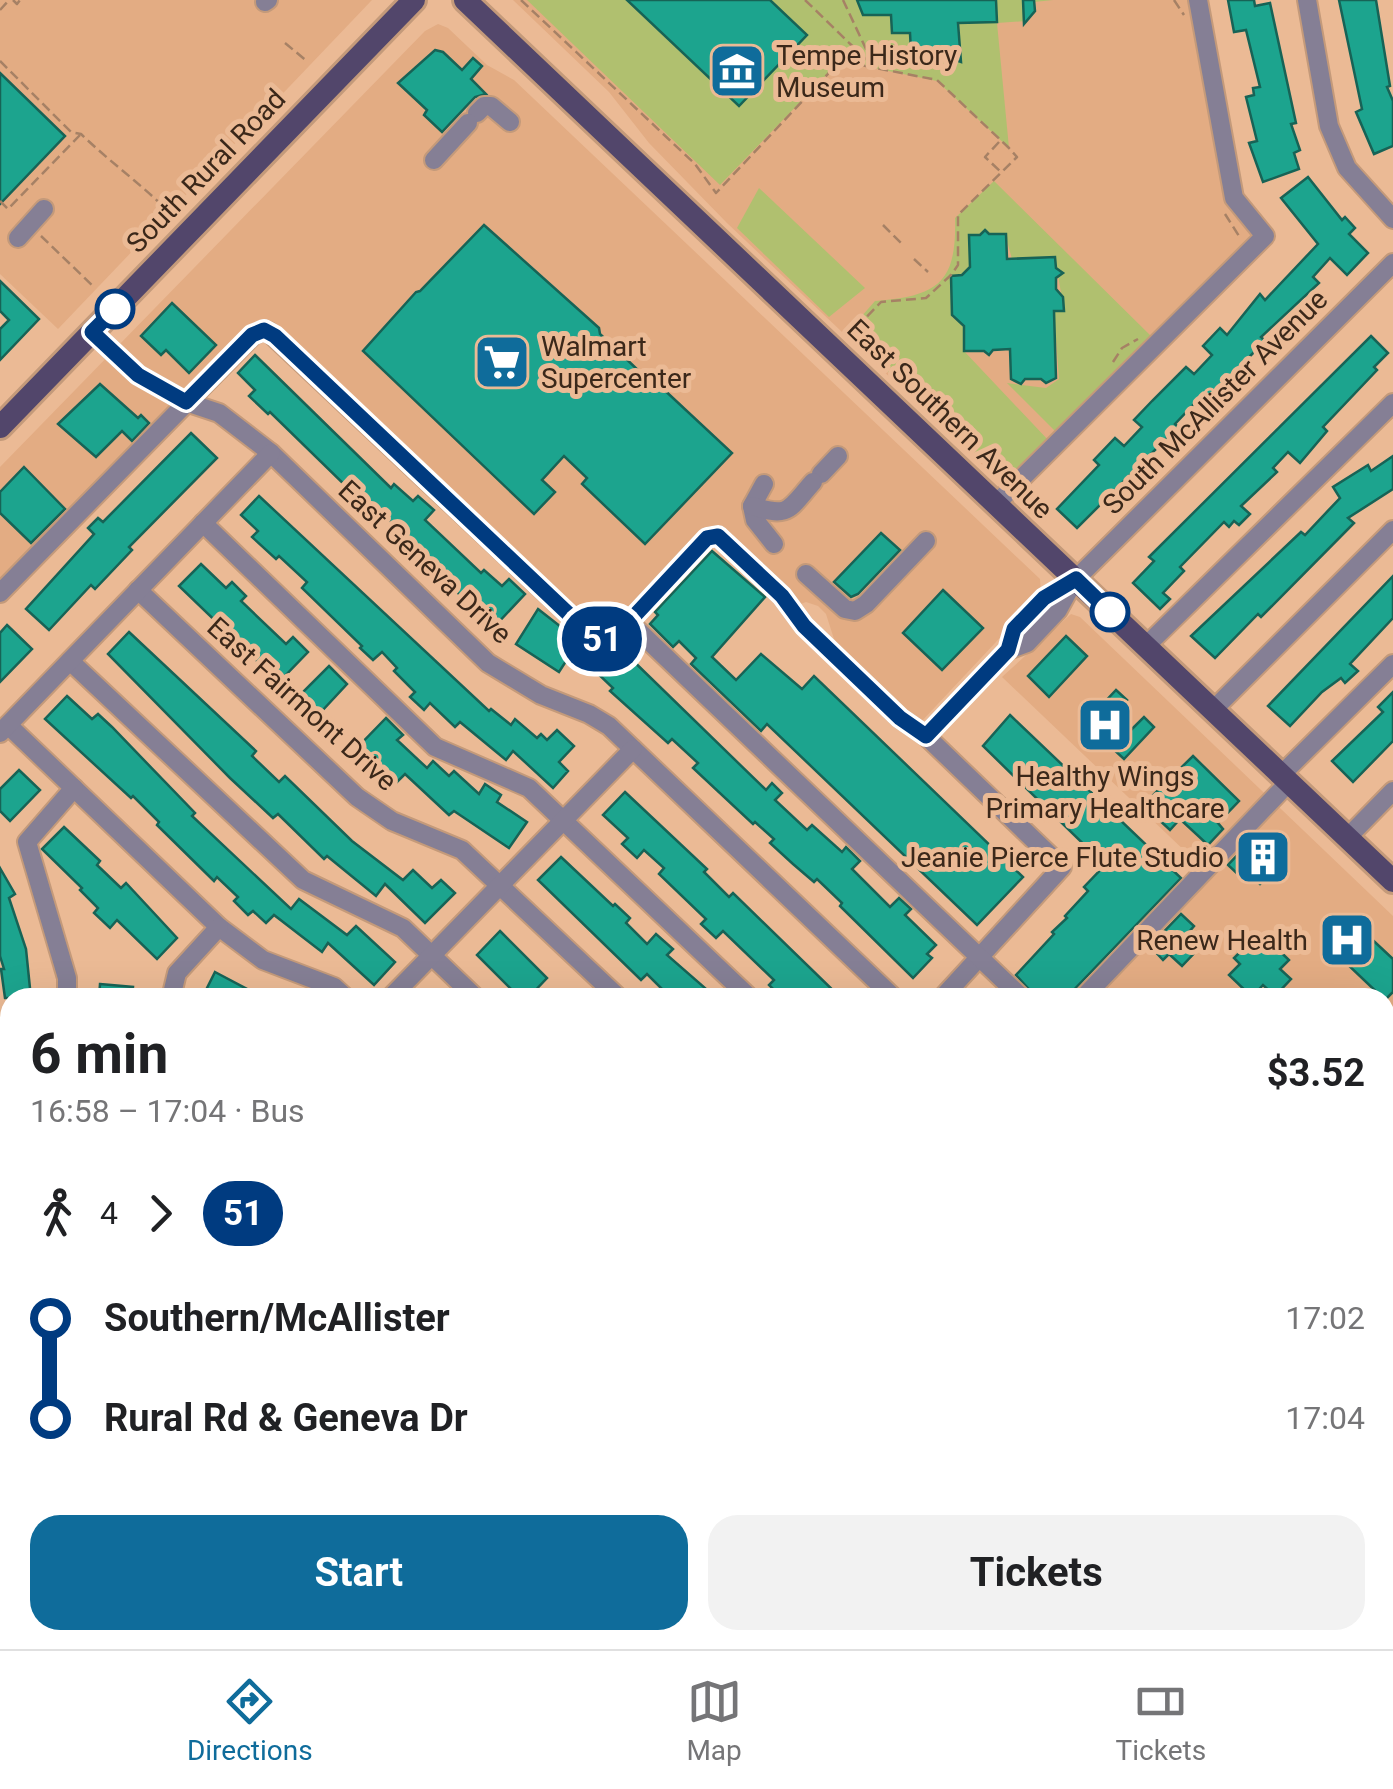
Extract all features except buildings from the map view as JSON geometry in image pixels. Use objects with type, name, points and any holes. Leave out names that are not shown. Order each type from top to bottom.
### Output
[{"type":"main road","name":"South Rural Road","points":[[0,428],[414,0]]},
{"type":"main road","name":"East Southern Avenue","points":[[466,0],[1393,881]]},
{"type":"street","points":[[996,504],[1265,236],[1234,198],[1198,0]]},
{"type":"street","points":[[1306,0],[1329,126],[1348,168],[1393,219]]},
{"type":"street","points":[[434,160],[484,106],[491,106],[510,122]]},
{"type":"street","points":[[18,238],[44,209]]},
{"type":"street","name":"South McAllister Avenue","points":[[926,736],[1008,650],[1014,629],[1044,598],[1076,579],[1393,263]]},
{"type":"street","name":"East Geneva Drive","points":[[92,332],[138,375],[186,402],[219,413],[271,453],[488,663],[541,695],[608,726],[883,988]]},
{"type":"street","points":[[0,593],[252,335],[270,332],[595,639],[612,640],[707,538],[718,536],[782,596],[804,626],[1062,867],[951,988]]},
{"type":"street","points":[[1146,646],[1393,403]]},
{"type":"street","points":[[271,453],[4,729],[74,788],[219,927],[264,960],[335,988]]},
{"type":"street","points":[[752,506],[776,514],[788,510],[838,456]]},
{"type":"street","points":[[764,484],[752,506],[755,520],[774,544]]},
{"type":"street","points":[[203,523],[435,747],[529,788],[739,988]]},
{"type":"street","points":[[1213,710],[1393,530]]},
{"type":"street","points":[[806,574],[844,609],[855,611],[926,541]]},
{"type":"street","name":"East Fairmont Drive","points":[[138,590],[357,797],[392,821],[462,850],[609,988]]},
{"type":"street","points":[[628,621],[1012,988]]},
{"type":"street","points":[[70,661],[303,880],[403,928],[466,988]]},
{"type":"street","points":[[1092,988],[1393,664]]},
{"type":"street","points":[[400,988],[632,749]]},
{"type":"street","points":[[67,988],[27,842],[74,788]]},
{"type":"street","points":[[1348,838],[1393,790]]},
{"type":"street","points":[[173,988],[177,973],[219,927]]},
{"type":"path","points":[[0,10],[11,0],[16,4],[20,0]]},
{"type":"path","points":[[521,0],[696,164],[716,193],[840,60],[937,80],[1001,141],[1017,158],[958,215],[958,265],[951,275],[926,298],[881,302],[857,327]]},
{"type":"path","points":[[805,0],[875,68]]},
{"type":"path","points":[[843,0],[875,68]]},
{"type":"path","points":[[1174,0],[1189,22]]},
{"type":"path","points":[[285,43],[308,62]]},
{"type":"path","points":[[0,61],[72,132],[82,134],[169,212]]},
{"type":"path","points":[[0,201],[8,209],[82,134]]},
{"type":"path","points":[[1001,141],[985,157],[1002,173]]},
{"type":"path","points":[[1224,212],[1240,236],[1236,248]]},
{"type":"path","points":[[882,226],[904,246]]},
{"type":"path","points":[[37,232],[94,287]]},
{"type":"path","points":[[914,259],[928,272]]},
{"type":"path","points":[[1112,368],[1114,357],[1132,340],[1142,338]]},
{"type":"shaded area","points":[[0,0],[372,0],[58,329],[0,274]]},
{"type":"shaded area","points":[[513,0],[1198,0],[1234,198],[1265,236],[1009,490],[727,223],[649,143],[609,92]]},
{"type":"shaded area","points":[[438,24],[448,28],[487,65],[514,80],[1040,579],[1041,594],[922,721],[842,648],[818,606],[806,602],[793,607],[718,536],[628,621],[595,639],[264,330],[0,593],[0,467],[425,31]]},
{"type":"shaded area","points":[[1071,614],[1080,617],[1393,916],[1393,988],[1099,988],[1209,874],[1002,677]]},
{"type":"green space","points":[[527,0],[1053,0],[1034,2],[1035,11],[1026,21],[997,23],[1009,148],[937,81],[840,61],[720,185]]},
{"type":"green space","points":[[994,181],[1151,336],[1059,435],[1007,383],[1046,388],[1059,379],[1054,311],[1064,310],[1055,258],[1012,259],[1005,234],[970,235],[970,267],[962,275],[951,276],[952,317],[964,326],[964,351],[1050,442],[1007,485],[847,333],[875,301],[914,295],[939,282],[952,258],[955,218]]},
{"type":"green space","points":[[759,188],[865,288],[829,317],[737,228]]},
{"type":"bus line","name":"51","points":[[115,309],[92,332],[138,375],[186,402],[252,335],[270,332],[595,639],[612,640],[707,538],[718,536],[782,596],[804,626],[900,718],[926,736],[1008,650],[1014,629],[1044,598],[1076,579],[1110,612]]},
{"type":"place","name":"Tempe History Museum","points":[[737,71]]},
{"type":"place","name":"Walmart Supercenter","points":[[502,362]]},
{"type":"place","name":"Healthy Wings Primary Healthcare","points":[[1105,725]]},
{"type":"place","name":"Jeanie Pierce Flute Studio","points":[[1263,857]]},
{"type":"place","name":"Renew Health","points":[[1347,940]]}]
